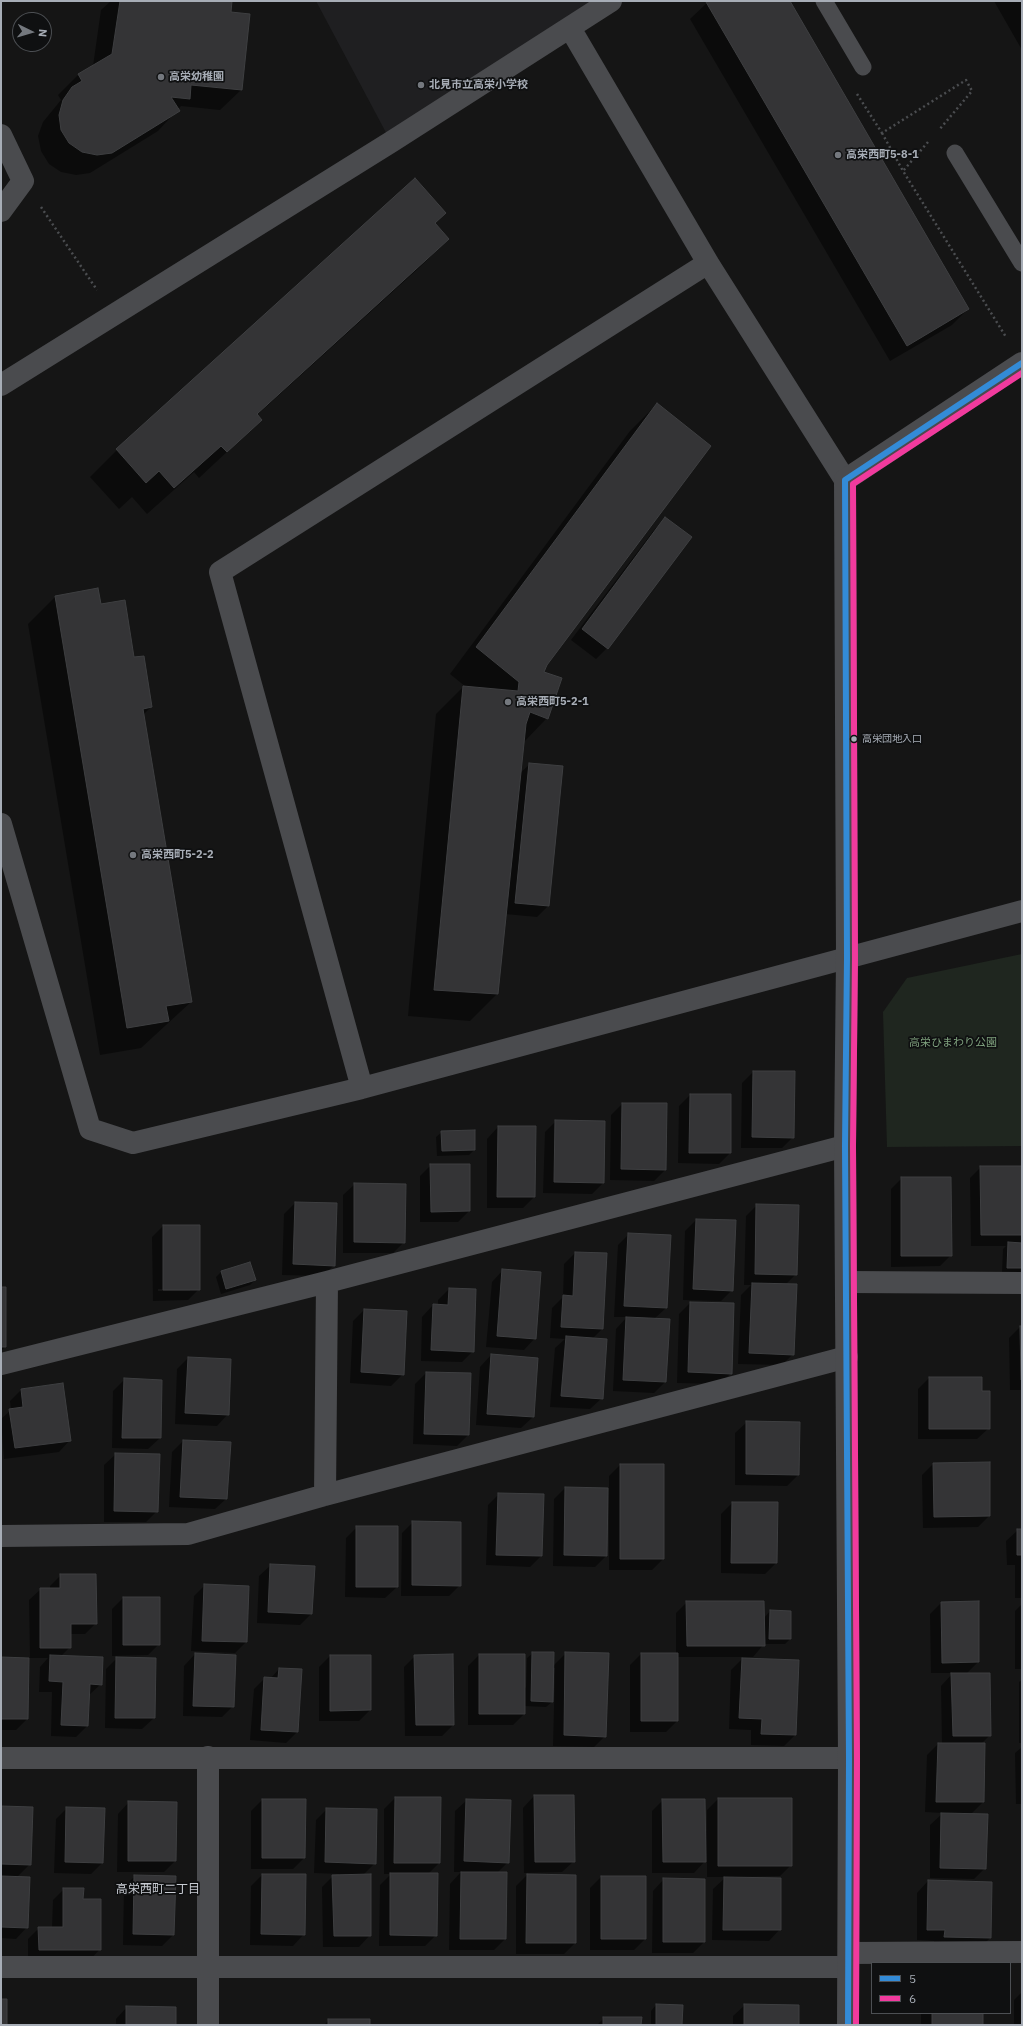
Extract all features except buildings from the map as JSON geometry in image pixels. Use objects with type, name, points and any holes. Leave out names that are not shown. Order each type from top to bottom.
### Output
[{"type":"street","points":[[1,385],[114,316],[612,1]]},
{"type":"street","points":[[570,28],[708,263],[845,480],[847,958],[845,1146],[849,1758],[848,2025]]},
{"type":"street","points":[[1,135],[23,181],[1,211]]},
{"type":"street","points":[[362,1088],[220,572],[708,263]]},
{"type":"street","points":[[845,480],[1022,363]]},
{"type":"street","points":[[1,824],[90,1129],[133,1143],[362,1088],[1022,910]]},
{"type":"street","points":[[1,1364],[327,1282],[845,1146]]},
{"type":"street","points":[[324,1494],[327,1282]]},
{"type":"street","points":[[847,1282],[1022,1283]]},
{"type":"street","points":[[1,1536],[188,1534],[324,1494],[847,1357]]},
{"type":"street","points":[[208,1757],[208,2025]]},
{"type":"street","points":[[1,1758],[849,1758]]},
{"type":"street","points":[[1,1967],[848,1960],[1022,1952]]},
{"type":"lane","points":[[824,1],[864,67]]},
{"type":"lane","points":[[955,153],[1022,263]]},
{"type":"path","points":[[882,133],[966,80],[972,91],[938,131]]},
{"type":"path","points":[[853,87],[882,133],[903,171],[1022,363]]},
{"type":"path","points":[[903,171],[933,137]]},
{"type":"path","points":[[23,181],[114,316]]},
{"type":"shaded area","name":"北見市立高栄小学校","points":[[316,1],[611,1],[391,142]]},
{"type":"green space","name":"高栄ひまわり公園","points":[[1022,954],[1022,1146],[887,1147],[883,1012],[907,978]]},
{"type":"transit line","name":"5","points":[[848,2025],[849,1758],[845,1146],[847,958],[845,480],[1022,363]]},
{"type":"transit line","name":"6","points":[[856,2025],[857,1758],[853,1146],[855,958],[853,484],[1022,373]]},
{"type":"place","name":"高栄幼稚園","points":[[161,77]]},
{"type":"place","name":"北見市立高栄小学校","points":[[421,85]]},
{"type":"place","name":"高栄西町5-8-1","points":[[838,155]]},
{"type":"place","name":"高栄西町5-2-1","points":[[508,702]]},
{"type":"place","name":"高栄団地入口","points":[[854,739]]},
{"type":"place","name":"高栄西町5-2-2","points":[[133,855]]},
{"type":"district","name":"高栄西町二丁目","points":[[158,1890]]}]
